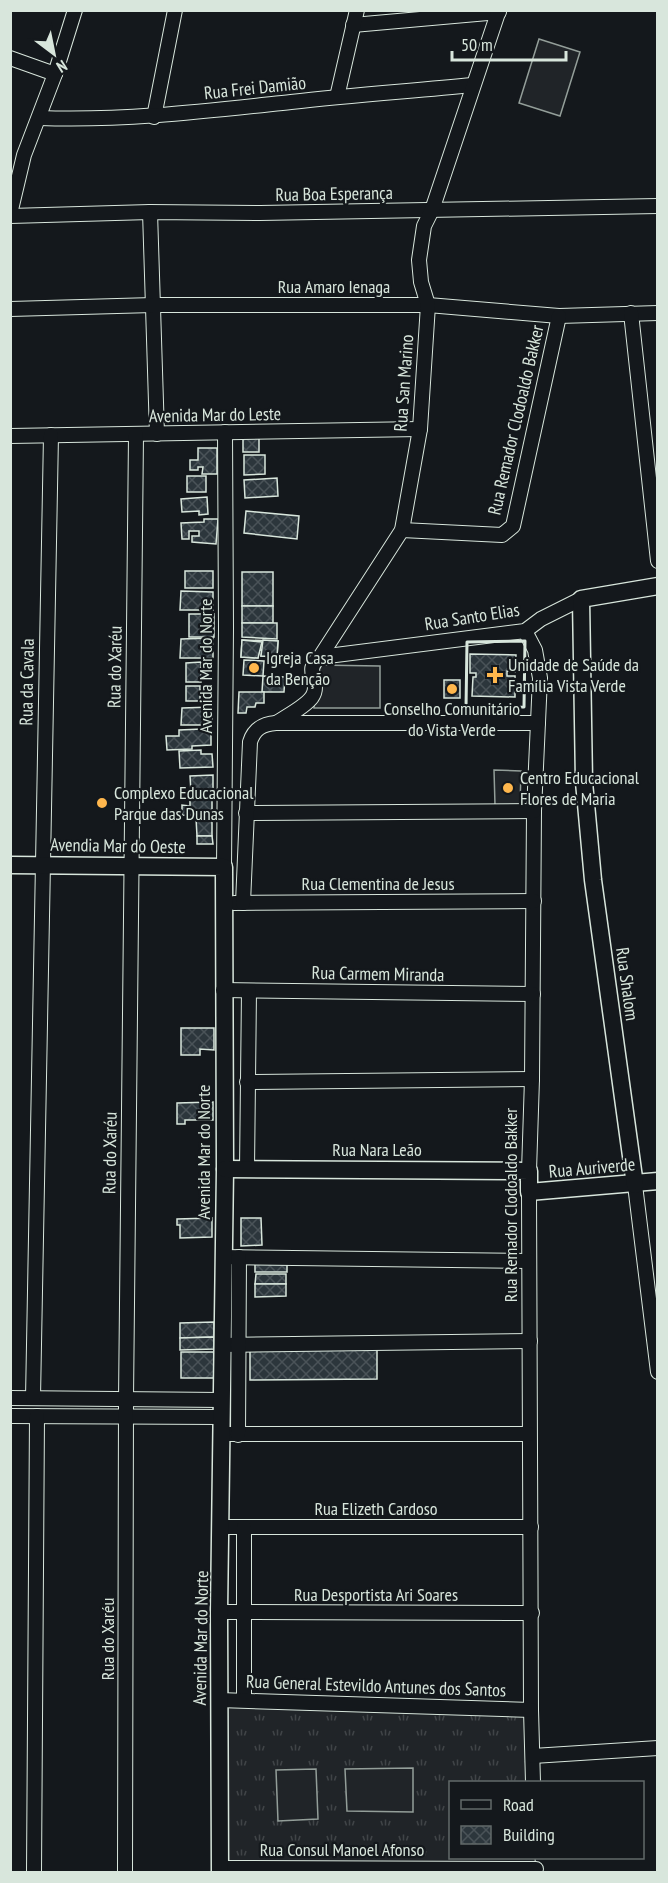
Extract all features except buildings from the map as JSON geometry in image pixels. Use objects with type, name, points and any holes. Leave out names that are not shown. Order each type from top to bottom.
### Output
[{"type":"street","points":[[10,215],[24,155],[40,118],[75,10]]},
{"type":"street","points":[[154,117],[175,10]]},
{"type":"street","points":[[337,97],[357,10]]},
{"type":"street","points":[[353,25],[499,11]]},
{"type":"street","name":"Rua San Marino","points":[[272,723],[311,699],[315,686],[312,668],[314,661],[320,657],[402,530],[420,429],[428,305],[421,282],[419,260],[424,226],[432,210],[499,11]]},
{"type":"street","points":[[10,58],[55,74]]},
{"type":"street","name":"Rua Frei Damião","points":[[40,118],[91,120],[154,117],[473,85]]},
{"type":"street","points":[[10,151],[24,155]]},
{"type":"street","name":"Rua Boa Esperança","points":[[10,215],[657,206]]},
{"type":"street","points":[[150,212],[157,435]]},
{"type":"street","name":"Rua Amaro Ienaga","points":[[10,309],[153,305],[428,305],[559,316],[657,313]]},
{"type":"street","points":[[631,314],[657,561]]},
{"type":"street","name":"Rua Remador Clodoaldo Bakker","points":[[402,530],[502,535],[513,526],[559,316]]},
{"type":"street","name":"Avenida Mar do Leste","points":[[10,436],[420,429]]},
{"type":"street","name":"Avenida Mar do Norte","points":[[220,1870],[219,1612],[222,1527],[230,1434],[221,1417],[230,1345],[231,1257],[225,1168],[223,990],[225,432]]},
{"type":"street","name":"Rua da Cavala","points":[[33,1398],[41,864],[51,435]]},
{"type":"street","name":"Rua do Xaréu","points":[[125,1872],[126,1400],[136,435]]},
{"type":"street","name":"Rua Santo Elias","points":[[320,657],[525,631],[541,619],[581,600],[657,586]]},
{"type":"street","name":"Rua Shalom","points":[[581,600],[584,782],[593,880],[657,1372]]},
{"type":"street","name":"Rua Remador Clodoaldo Bakker","points":[[525,631],[535,650],[539,670],[534,811],[529,1171],[533,1781]]},
{"type":"street","points":[[243,903],[250,742],[258,728],[272,723],[538,723]]},
{"type":"street","points":[[246,813],[534,811]]},
{"type":"street","name":"Avendia Mar do Oeste","points":[[10,865],[224,867]]},
{"type":"street","name":"Rua Clementina de Jesus","points":[[223,902],[534,901]]},
{"type":"street","name":"Rua Carmem Miranda","points":[[223,990],[533,994]]},
{"type":"street","points":[[247,1168],[249,991]]},
{"type":"street","points":[[247,1082],[532,1079]]},
{"type":"street","name":"Rua Nara Leão","points":[[225,1168],[529,1171]]},
{"type":"street","name":"Rua Auriverde","points":[[529,1192],[634,1185],[657,1181]]},
{"type":"street","points":[[231,1257],[529,1261]]},
{"type":"street","points":[[530,1341],[230,1345],[230,1434],[530,1434]]},
{"type":"street","points":[[10,1398],[222,1400]]},
{"type":"street","points":[[10,1416],[221,1417]]},
{"type":"street","points":[[34,1872],[37,1416]]},
{"type":"street","name":"Rua Elizeth Cardoso","points":[[222,1527],[531,1527]]},
{"type":"street","points":[[244,1527],[244,1700]]},
{"type":"street","name":"Rua Desportista Ari Soares","points":[[219,1612],[532,1613]]},
{"type":"street","name":"Rua General Estevildo Antunes dos Santos","points":[[219,1700],[531,1710]]},
{"type":"street","points":[[533,1756],[657,1748]]},
{"type":"street","name":"Rua Consul Manoel Afonso","points":[[220,1870],[536,1866]]},
{"type":"green space","points":[[539,39],[580,52],[560,116],[519,103]]},
{"type":"green space","points":[[316,665],[380,666],[380,708],[314,708]]},
{"type":"green space","name":"Centro Educacional Flores de Maria","points":[[494,770],[521,771],[520,806],[495,805]]},
{"type":"green space","points":[[224,1700],[531,1710],[533,1781],[449,1781],[449,1859],[535,1859],[536,1869],[220,1861]]},
{"type":"green space","points":[[413,1768],[413,1812],[347,1811],[345,1769]]},
{"type":"green space","points":[[316,1769],[318,1819],[278,1821],[276,1770]]},
{"type":"wall","points":[[525,641],[524,707],[466,708],[467,642],[525,641]]},
{"type":"place","name":"Igreja Casa da Benção","points":[[254,668]]},
{"type":"place","name":"Unidade de Saúde da Família Vista Verde","points":[[495,675]]},
{"type":"place","name":"Conselho Comunitário do Vista Verde","points":[[452,689]]},
{"type":"place","name":"Centro Educacional Flores de Maria","points":[[508,788]]},
{"type":"place","name":"Complexo Educacional Parque das Dunas","points":[[102,803]]}]
